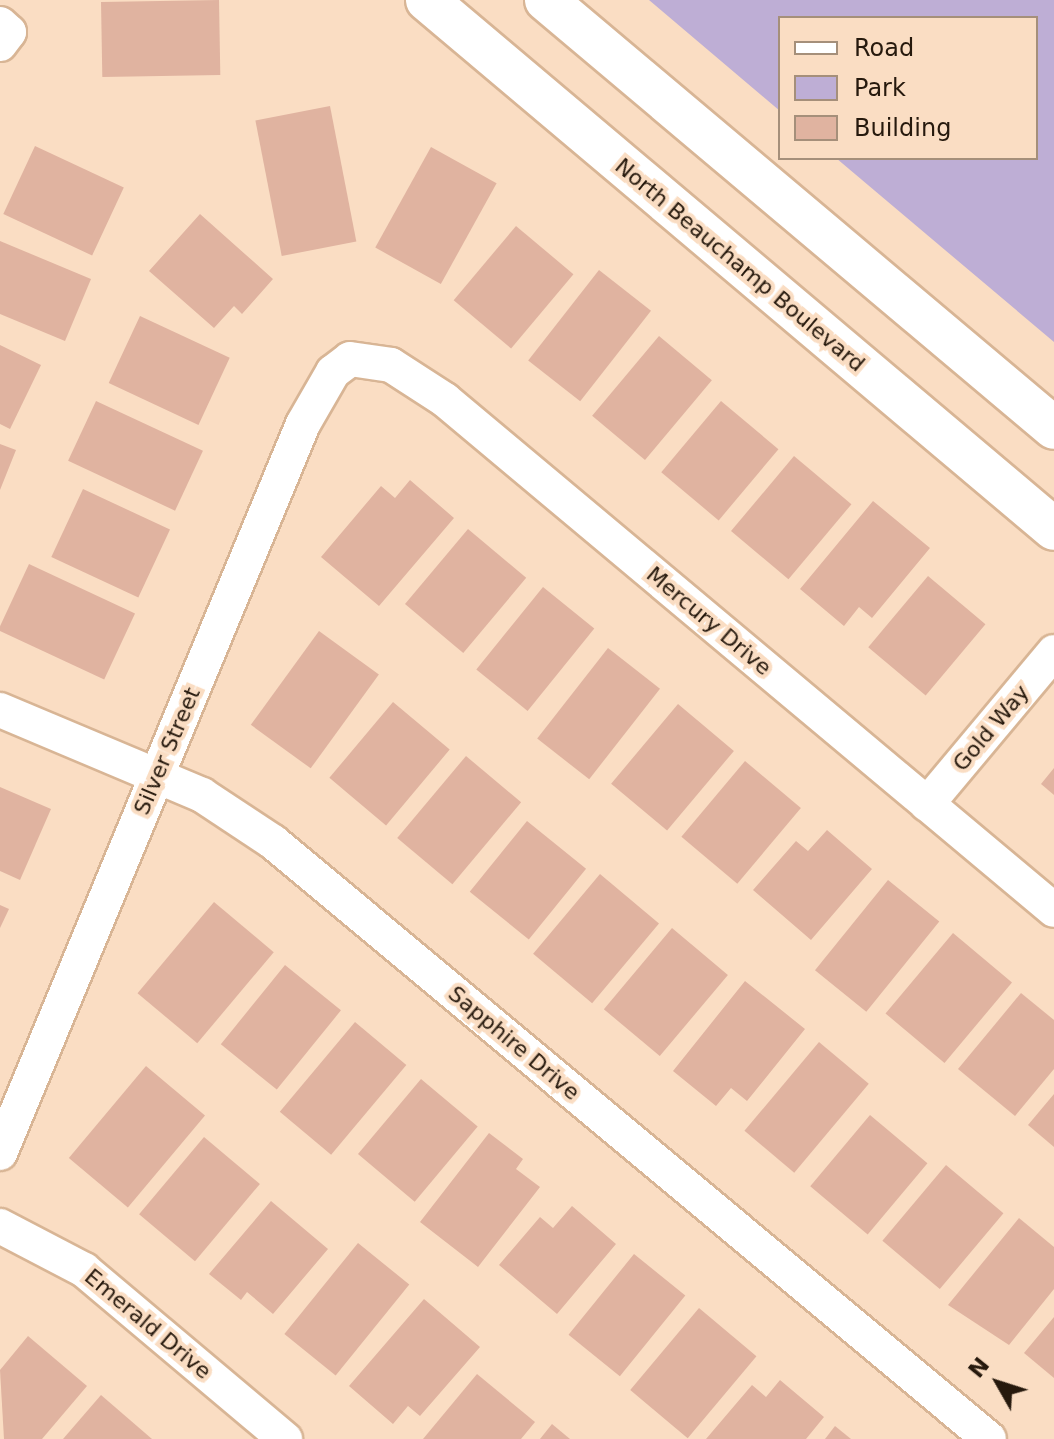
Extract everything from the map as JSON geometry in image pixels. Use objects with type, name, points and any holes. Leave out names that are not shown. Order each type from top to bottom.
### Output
[{"type":"street","name":"North Beauchamp Boulevard","points":[[427,0],[1054,529]]},
{"type":"street","points":[[546,0],[1054,428]]},
{"type":"street","name":"Silver Street","points":[[0,1153],[303,424],[333,372],[350,359]]},
{"type":"street","name":"Mercury Drive","points":[[350,359],[391,365],[445,400],[1054,910]]},
{"type":"street","name":"Gold Way","points":[[927,804],[1054,652]]},
{"type":"street","name":"Sapphire Drive","points":[[0,710],[157,775],[273,842],[989,1439]]},
{"type":"street","name":"Emerald Drive","points":[[0,1226],[84,1270],[285,1439]]},
{"type":"green space","points":[[649,0],[1054,0],[1054,342],[838,160],[1038,160],[1038,16],[778,16],[778,109]]},
{"type":"building","points":[[219,0],[220,75],[102,77],[101,2]]},
{"type":"building","points":[[330,106],[356,241],[282,256],[255,121]]},
{"type":"building","points":[[35,146],[124,187],[92,255],[3,214]]},
{"type":"building","points":[[431,147],[497,183],[441,284],[375,248]]},
{"type":"building","points":[[200,214],[273,279],[242,314],[234,306],[214,328],[149,271]]},
{"type":"building","points":[[516,226],[573,274],[511,349],[454,300]]},
{"type":"building","points":[[0,241],[91,279],[65,341],[0,314]]},
{"type":"building","points":[[599,270],[651,311],[580,401],[528,361]]},
{"type":"building","points":[[140,316],[230,358],[198,425],[109,383]]},
{"type":"building","points":[[659,336],[712,380],[645,460],[592,416]]},
{"type":"building","points":[[0,345],[41,365],[10,429],[0,424]]},
{"type":"building","points":[[96,401],[203,451],[175,511],[68,461]]},
{"type":"building","points":[[721,401],[778,449],[719,520],[661,472]]},
{"type":"building","points":[[0,444],[16,450],[0,490]]},
{"type":"building","points":[[794,456],[851,504],[788,579],[731,531]]},
{"type":"building","points":[[410,480],[454,518],[379,606],[321,557],[381,486],[395,498]]},
{"type":"building","points":[[83,489],[170,530],[138,598],[51,557]]},
{"type":"building","points":[[873,501],[930,548],[872,618],[859,607],[844,626],[800,589]]},
{"type":"building","points":[[468,529],[526,578],[463,653],[405,604]]},
{"type":"building","points":[[29,564],[135,613],[104,680],[0,631]]},
{"type":"building","points":[[928,576],[985,624],[926,695],[868,647]]},
{"type":"building","points":[[543,587],[594,629],[528,711],[476,669]]},
{"type":"building","points":[[319,631],[379,674],[311,768],[251,725]]},
{"type":"building","points":[[608,648],[660,689],[589,779],[537,739]]},
{"type":"building","points":[[393,702],[450,750],[386,825],[329,778]]},
{"type":"building","points":[[678,704],[734,751],[667,831],[611,784]]},
{"type":"building","points":[[466,756],[521,802],[452,884],[397,838]]},
{"type":"building","points":[[745,761],[801,808],[737,884],[681,837]]},
{"type":"building","points":[[1054,768],[1054,795],[1041,784]]},
{"type":"building","points":[[0,787],[51,809],[20,880],[0,871]]},
{"type":"building","points":[[527,821],[586,869],[529,940],[470,892]]},
{"type":"building","points":[[827,830],[872,869],[811,940],[753,890],[796,841],[808,851]]},
{"type":"building","points":[[600,874],[659,923],[592,1003],[533,954]]},
{"type":"building","points":[[888,880],[939,922],[866,1012],[815,970]]},
{"type":"building","points":[[214,902],[274,952],[197,1043],[138,993]]},
{"type":"building","points":[[0,905],[9,909],[0,928]]},
{"type":"building","points":[[672,928],[728,975],[660,1056],[604,1009]]},
{"type":"building","points":[[953,933],[1012,982],[944,1063],[886,1013]]},
{"type":"building","points":[[285,965],[341,1010],[277,1090],[221,1044]]},
{"type":"building","points":[[745,981],[805,1029],[747,1101],[731,1088],[716,1106],[673,1071]]},
{"type":"building","points":[[1021,993],[1054,1020],[1054,1069],[1015,1116],[958,1069]]},
{"type":"building","points":[[355,1022],[406,1065],[331,1155],[280,1112]]},
{"type":"building","points":[[819,1042],[869,1084],[794,1173],[744,1131]]},
{"type":"building","points":[[146,1066],[205,1115],[128,1207],[69,1158]]},
{"type":"building","points":[[421,1079],[478,1127],[415,1202],[358,1154]]},
{"type":"building","points":[[1054,1094],[1054,1147],[1028,1125]]},
{"type":"building","points":[[870,1115],[927,1163],[868,1234],[810,1186]]},
{"type":"building","points":[[489,1133],[523,1159],[516,1169],[540,1187],[478,1267],[420,1222]]},
{"type":"building","points":[[204,1137],[260,1184],[195,1261],[139,1214]]},
{"type":"building","points":[[946,1165],[1003,1213],[940,1289],[882,1241]]},
{"type":"building","points":[[271,1201],[328,1249],[273,1314],[247,1292],[241,1300],[209,1274]]},
{"type":"building","points":[[572,1206],[616,1244],[557,1314],[499,1265],[540,1217],[553,1228]]},
{"type":"building","points":[[1019,1218],[1054,1247],[1054,1289],[1009,1345],[948,1305]]},
{"type":"building","points":[[358,1243],[409,1285],[336,1375],[284,1334]]},
{"type":"building","points":[[634,1254],[685,1296],[620,1376],[569,1335]]},
{"type":"building","points":[[424,1299],[480,1347],[420,1416],[408,1406],[393,1424],[349,1386]]},
{"type":"building","points":[[699,1308],[756,1356],[688,1438],[630,1390]]},
{"type":"building","points":[[1054,1317],[1054,1378],[1024,1353]]},
{"type":"building","points":[[28,1336],[87,1386],[42,1439],[4,1439],[0,1370]]},
{"type":"building","points":[[477,1374],[535,1422],[521,1439],[423,1439]]},
{"type":"building","points":[[780,1380],[824,1417],[806,1439],[706,1439],[752,1385],[766,1397]]},
{"type":"building","points":[[101,1395],[152,1439],[63,1439]]},
{"type":"building","points":[[552,1424],[570,1439],[540,1439]]},
{"type":"building","points":[[835,1426],[851,1439],[825,1439]]}]
